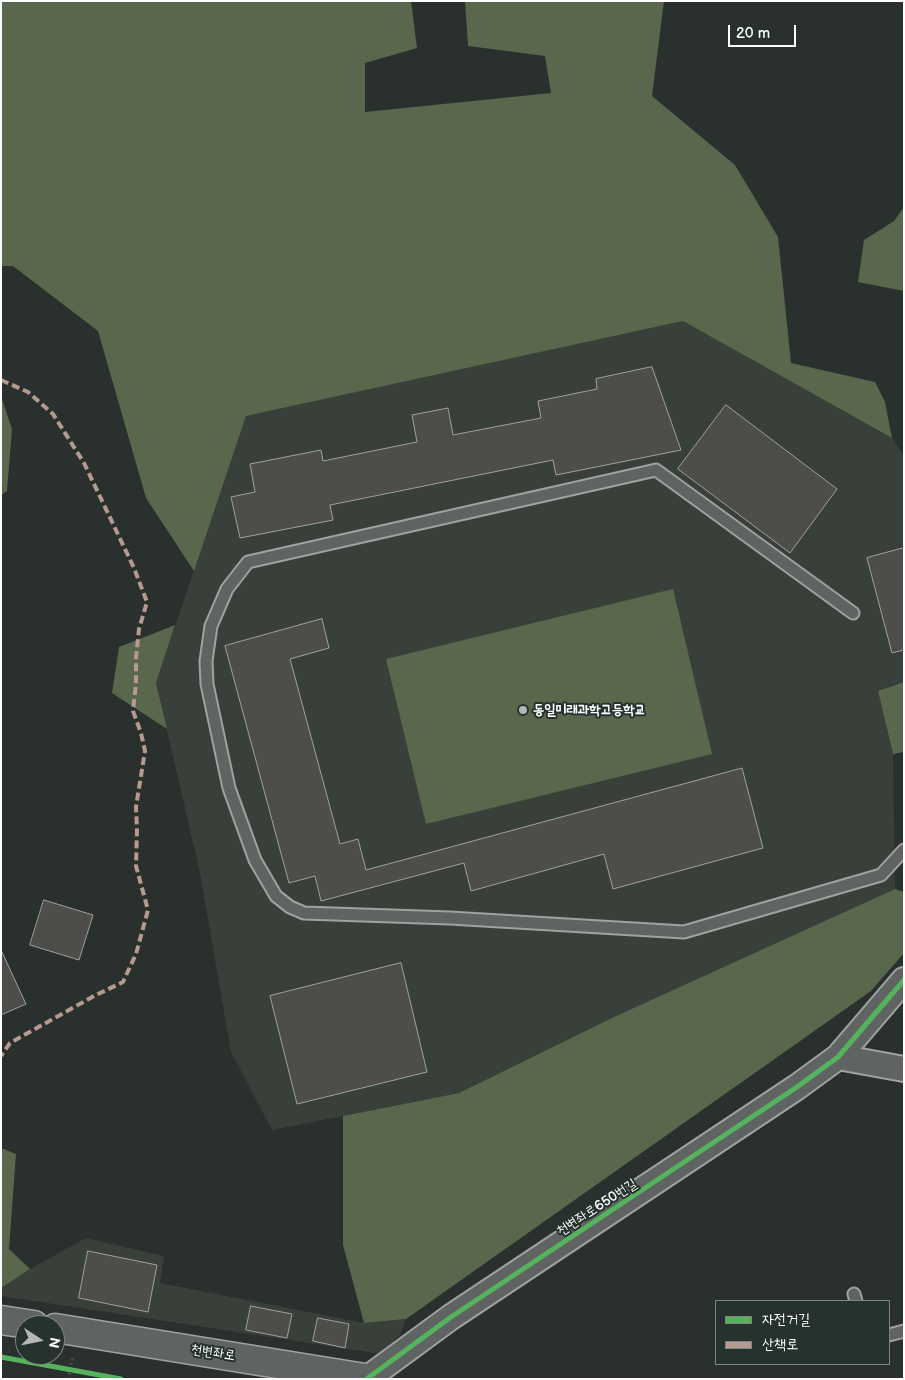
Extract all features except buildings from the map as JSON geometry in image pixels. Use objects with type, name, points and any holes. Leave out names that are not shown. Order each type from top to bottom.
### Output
[{"type":"main road","points":[[1,1320],[15,1322]]},
{"type":"main road","name":"천변좌로","points":[[65,1330],[370,1378]]},
{"type":"street","name":"천변좌로650번길","points":[[370,1378],[451,1317],[773,1104],[838,1057],[904,980]]},
{"type":"street","points":[[838,1057],[904,1069]]},
{"type":"lane","points":[[853,613],[656,470],[248,562],[227,589],[211,626],[206,661],[207,684],[230,788],[255,860],[276,896],[290,907],[304,913],[450,918],[684,932],[882,875],[904,850]]},
{"type":"lane","points":[[890,1335],[904,1331]]},
{"type":"path","points":[[68,1379],[72,1356]]},
{"type":"path","points":[[60,1367],[79,1371]]},
{"type":"shaded area","name":"동일미래과학고등학교","points":[[683,321],[892,438],[904,456],[904,682],[878,691],[893,754],[895,889],[616,1016],[459,1093],[272,1130],[231,1052],[200,873],[156,683],[246,416]]},
{"type":"shaded area","points":[[86,1238],[164,1256],[160,1283],[364,1323],[406,1319],[400,1335],[381,1354],[1,1296],[1,1288],[30,1269]]},
{"type":"green space","points":[[1,1],[411,1],[417,48],[365,63],[365,112],[551,93],[545,56],[468,46],[465,1],[664,1],[652,96],[735,165],[778,237],[791,363],[875,382],[885,402],[892,438],[683,321],[246,416],[194,571],[146,498],[98,331],[13,266],[1,266]]},
{"type":"green space","points":[[904,207],[904,291],[858,282],[864,240],[894,221]]},
{"type":"green space","points":[[1,396],[12,429],[7,491],[1,495]]},
{"type":"green space","points":[[673,589],[712,754],[426,824],[386,659]]},
{"type":"green space","points":[[175,625],[156,683],[167,729],[112,693],[119,647]]},
{"type":"green space","points":[[904,682],[904,752],[893,754],[878,691]]},
{"type":"green space","points":[[895,889],[904,892],[904,953],[871,991],[406,1319],[364,1323],[343,1245],[343,1116],[459,1093],[616,1016]]},
{"type":"green space","points":[[1,1148],[16,1154],[9,1249],[30,1269],[1,1288]]},
{"type":"marked path","points":[[1,380],[28,392],[53,414],[84,463],[134,568],[147,602],[139,629],[133,711],[145,751],[136,807],[136,866],[148,910],[136,954],[123,982],[10,1043],[1,1056]]},
{"type":"cycle path","points":[[368,1378],[451,1317],[797,1087],[838,1057],[904,980]]},
{"type":"cycle path","points":[[1,1357],[121,1379]]},
{"type":"place","name":"동일미래과학고등학교","points":[[523,710]]}]
